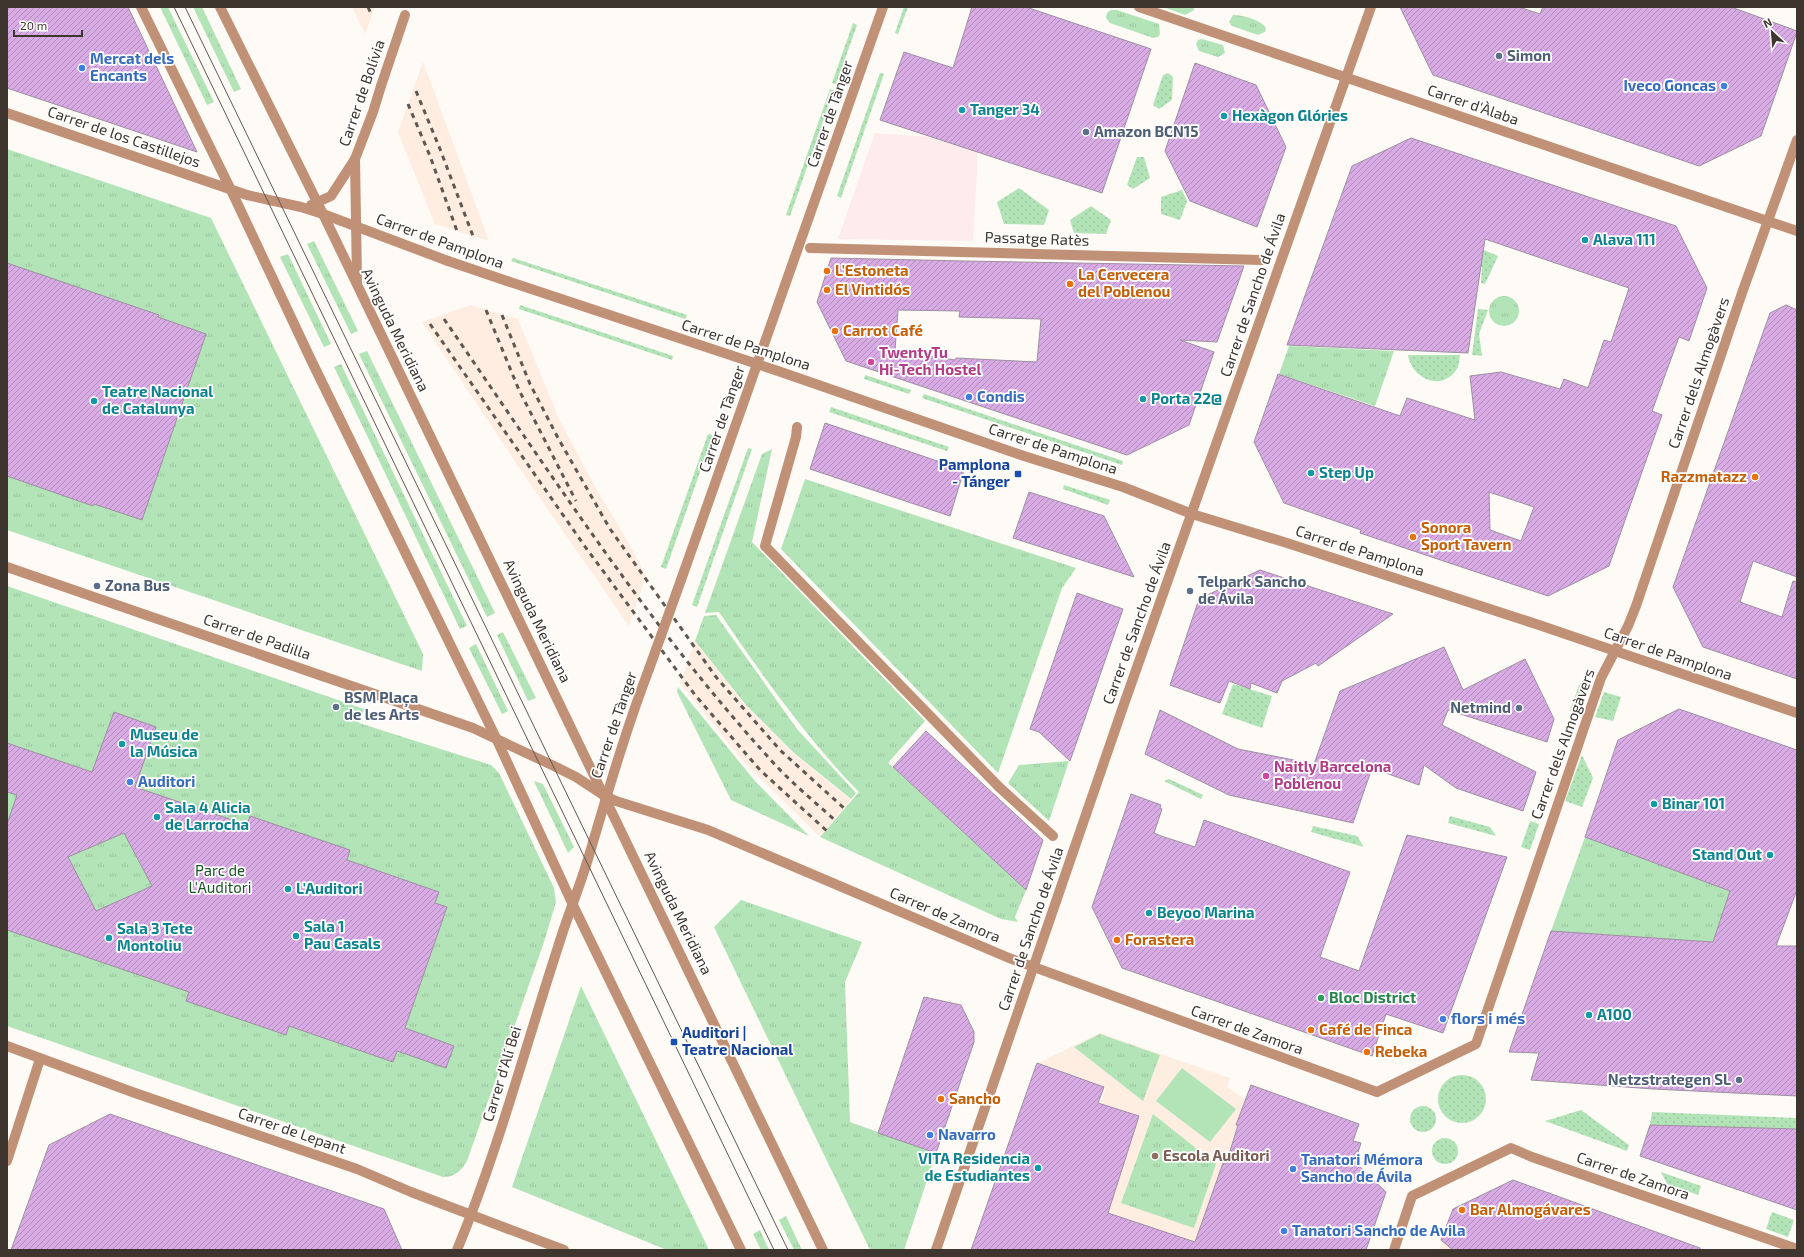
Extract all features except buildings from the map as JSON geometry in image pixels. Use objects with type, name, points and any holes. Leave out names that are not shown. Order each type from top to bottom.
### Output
[{"type":"street","points":[[141,7],[496,738],[572,905],[741,1250]]},
{"type":"street","name":"Avinguda Meridiana","points":[[220,7],[323,214],[823,1250]]},
{"type":"street","name":"Carrer de Tànger","points":[[572,905],[605,796],[883,7]]},
{"type":"street","name":"Carrer d'Àlaba","points":[[1139,7],[1797,231]]},
{"type":"street","name":"Carrer de Sancho de Ávila","points":[[936,1250],[1192,514],[1371,7]]},
{"type":"street","name":"Carrer de Bolívia","points":[[357,286],[355,158],[373,112],[406,11]]},
{"type":"street","name":"Carrer de los Castillejos","points":[[7,113],[179,170],[231,190]]},
{"type":"street","name":"Carrer dels Almogàvers","points":[[1431,1065],[1476,1044],[1600,678],[1615,651],[1636,606],[1797,140]]},
{"type":"street","name":"Carrer de Pamplona","points":[[302,207],[317,203],[331,196],[355,158]]},
{"type":"street","name":"Carrer de Pamplona","points":[[231,190],[302,207],[323,214],[448,261],[757,364],[1024,456],[1123,487],[1192,514],[1282,541],[1797,713]]},
{"type":"street","name":"Passatge Ratès","points":[[810,248],[1262,260]]},
{"type":"street","points":[[797,427],[796,438],[765,546],[999,787],[1053,836]]},
{"type":"street","name":"Carrer de Padilla","points":[[7,567],[454,721],[496,738],[576,778],[605,796]]},
{"type":"street","name":"Carrer de Zamora","points":[[605,796],[708,830],[1034,968],[1377,1092],[1431,1065]]},
{"type":"street","name":"Carrer d'Alí Bei","points":[[457,1250],[472,1214],[572,905]]},
{"type":"street","name":"Carrer de Lepant","points":[[7,1046],[135,1093],[357,1169],[412,1192],[564,1250]]},
{"type":"street","points":[[7,1161],[40,1059]]},
{"type":"street","name":"Carrer de Zamora","points":[[1394,1250],[1412,1196],[1512,1148],[1532,1157],[1797,1249]]},
{"type":"shaded area","points":[[352,7],[375,7],[365,34]]},
{"type":"shaded area","points":[[423,62],[489,241],[435,224],[398,132]]},
{"type":"shaded area","points":[[875,133],[929,137],[978,153],[973,241],[838,239]]},
{"type":"shaded area","points":[[470,305],[518,319],[559,419],[595,487],[627,540],[646,576],[629,626],[528,481],[422,322]]},
{"type":"shaded area","points":[[695,641],[745,705],[794,754],[851,800],[820,837],[744,762],[680,683]]},
{"type":"shaded area","name":"Escola Auditori","points":[[1100,1033],[1230,1078],[1227,1087],[1245,1099],[1210,1213],[1195,1250],[1050,1250],[1106,1087],[1038,1063]]},
{"type":"shaded area","points":[[1442,1241],[1453,1250],[1439,1250]]},
{"type":"green space","points":[[160,7],[168,7],[214,102],[207,105]]},
{"type":"green space","points":[[193,7],[202,7],[241,89],[234,92]]},
{"type":"green space","points":[[904,7],[908,7],[898,34],[895,33]]},
{"type":"green space","points":[[1163,7],[1194,7],[1194,10],[1185,15]]},
{"type":"green space","points":[[1111,10],[1117,10],[1159,24],[1160,34],[1158,37],[1153,38],[1110,23],[1106,18],[1107,13]]},
{"type":"green space","points":[[1233,15],[1256,20],[1264,25],[1266,28],[1265,32],[1258,35],[1232,26],[1229,22]]},
{"type":"green space","points":[[853,23],[857,25],[836,84],[832,83]]},
{"type":"green space","points":[[1202,39],[1223,45],[1225,53],[1218,57],[1199,51],[1196,44],[1198,40]]},
{"type":"green space","points":[[880,73],[884,74],[841,198],[837,196]]},
{"type":"green space","points":[[1168,73],[1173,77],[1172,100],[1159,109],[1153,105],[1163,75]]},
{"type":"green space","points":[[830,89],[834,90],[790,216],[786,215]]},
{"type":"green space","points":[[7,149],[211,218],[423,654],[422,671],[7,530]]},
{"type":"green space","points":[[1137,157],[1144,157],[1150,178],[1133,189],[1127,185]]},
{"type":"green space","points":[[1019,188],[1049,210],[1044,225],[1004,224],[997,202]]},
{"type":"green space","points":[[1182,190],[1187,201],[1180,220],[1161,214],[1161,197]]},
{"type":"green space","points":[[1091,206],[1111,220],[1106,234],[1074,233],[1070,220]]},
{"type":"green space","points":[[314,241],[358,331],[351,334],[307,244]]},
{"type":"green space","points":[[1477,247],[1498,256],[1485,284],[1481,283],[1482,267],[1475,264]]},
{"type":"green space","points":[[288,254],[331,344],[324,347],[280,257]]},
{"type":"green space","points":[[513,258],[687,315],[685,319],[511,261]]},
{"type":"green space","points":[[1504,296],[1515,300],[1519,311],[1515,322],[1504,326],[1493,322],[1489,311],[1493,300]]},
{"type":"green space","points":[[520,305],[673,356],[672,360],[519,309]]},
{"type":"green space","points":[[1478,309],[1488,310],[1479,334],[1482,356],[1472,355]]},
{"type":"green space","points":[[1289,346],[1394,351],[1375,406],[1279,374]]},
{"type":"green space","points":[[367,351],[495,613],[487,617],[359,354]]},
{"type":"green space","points":[[1408,355],[1460,355],[1458,367],[1452,375],[1445,380],[1437,381],[1422,377],[1411,364]]},
{"type":"green space","points":[[341,364],[467,626],[460,629],[334,367]]},
{"type":"green space","points":[[865,375],[911,390],[909,394],[864,379]]},
{"type":"green space","points":[[924,394],[1123,461],[1122,465],[922,398]]},
{"type":"green space","points":[[831,407],[949,447],[947,451],[829,412]]},
{"type":"green space","points":[[708,434],[713,435],[666,569],[661,567]]},
{"type":"green space","points":[[748,448],[752,449],[697,607],[692,605]]},
{"type":"green space","points":[[772,449],[752,542],[925,721],[888,763],[1026,890],[1015,917],[1018,922],[1001,919],[820,837],[859,792],[821,750],[785,705],[719,612],[705,613],[762,454]]},
{"type":"green space","points":[[805,479],[1076,568],[1062,588],[998,773],[781,549]]},
{"type":"green space","points":[[1064,485],[1110,500],[1108,505],[1063,489]]},
{"type":"green space","name":"Parc de L'Auditori","points":[[7,586],[364,709],[359,723],[491,765],[499,773],[554,888],[556,902],[544,942],[467,1161],[457,1173],[451,1176],[443,1177],[7,1026]]},
{"type":"green space","points":[[716,615],[797,729],[856,793],[851,799],[794,753],[746,705],[695,641],[704,616]]},
{"type":"green space","points":[[503,632],[536,698],[528,701],[497,635]]},
{"type":"green space","points":[[476,644],[508,711],[502,714],[469,648]]},
{"type":"green space","points":[[1580,683],[1588,686],[1578,714],[1570,710]]},
{"type":"green space","points":[[1233,684],[1272,696],[1262,728],[1222,714]]},
{"type":"green space","points":[[678,687],[755,781],[809,836],[731,800],[677,692]]},
{"type":"green space","points":[[1604,692],[1621,697],[1613,721],[1595,717]]},
{"type":"green space","points":[[1582,755],[1593,778],[1582,807],[1565,801]]},
{"type":"green space","points":[[1069,761],[1049,821],[1008,783],[1019,765]]},
{"type":"green space","points":[[1169,779],[1203,795],[1201,799],[1164,781]]},
{"type":"green space","points":[[534,781],[543,784],[574,847],[568,853]]},
{"type":"green space","points":[[1450,816],[1490,827],[1496,836],[1448,823]]},
{"type":"green space","points":[[1530,821],[1539,824],[1530,850],[1521,847]]},
{"type":"green space","points":[[1313,826],[1357,836],[1364,847],[1311,832]]},
{"type":"green space","points":[[1585,837],[1730,891],[1713,942],[1551,931]]},
{"type":"green space","points":[[741,900],[862,942],[845,982],[850,1122],[936,1153],[904,1250],[870,1250],[714,927]]},
{"type":"green space","points":[[581,986],[709,1250],[667,1250],[512,1187]]},
{"type":"green space","points":[[1100,1034],[1160,1055],[1143,1101],[1074,1047]]},
{"type":"green space","points":[[1182,1068],[1236,1109],[1210,1142],[1156,1101]]},
{"type":"green space","points":[[1457,1075],[1467,1075],[1476,1079],[1482,1085],[1485,1090],[1485,1108],[1476,1119],[1467,1123],[1457,1123],[1448,1119],[1442,1113],[1438,1104],[1438,1094],[1442,1085],[1448,1079]]},
{"type":"green space","points":[[1423,1106],[1432,1110],[1436,1119],[1432,1128],[1423,1132],[1414,1128],[1410,1119],[1414,1110]]},
{"type":"green space","points":[[1581,1110],[1629,1145],[1627,1151],[1545,1121]]},
{"type":"green space","points":[[1652,1112],[1797,1118],[1797,1129],[1650,1125]]},
{"type":"green space","points":[[1153,1114],[1216,1164],[1194,1228],[1121,1203]]},
{"type":"green space","points":[[1445,1138],[1454,1142],[1458,1151],[1454,1160],[1445,1164],[1436,1160],[1432,1151],[1436,1142]]},
{"type":"green space","points":[[1661,1172],[1701,1186],[1698,1195],[1667,1184]]},
{"type":"green space","points":[[1772,1212],[1794,1220],[1788,1237],[1766,1229]]},
{"type":"green space","points":[[786,1216],[802,1250],[794,1250],[779,1220]]},
{"type":"green space","points":[[760,1230],[769,1250],[761,1250],[753,1234]]},
{"type":"tram line","points":[[174,7],[774,1250]]},
{"type":"tram line","points":[[185,7],[788,1250]]},
{"type":"railway","points":[[368,7],[372,16]]},
{"type":"railway","points":[[416,91],[473,236]]},
{"type":"railway","points":[[408,104],[430,156],[457,231]]},
{"type":"railway","points":[[486,310],[519,390],[576,501]]},
{"type":"railway","points":[[502,315],[530,384],[558,438],[610,529],[716,677],[780,750],[846,810]]},
{"type":"railway","points":[[444,319],[599,544],[681,654],[724,707],[777,766],[793,783],[837,822]]},
{"type":"railway","points":[[430,324],[586,548],[695,695],[760,770],[828,832]]},
{"type":"place","name":"Simon","points":[[1499,56]]},
{"type":"place","name":"Mercat dels Encants","points":[[82,68]]},
{"type":"place","name":"Iveco Goncas","points":[[1724,86]]},
{"type":"place","name":"Tanger 34","points":[[962,110]]},
{"type":"place","name":"Hexàgon Glóries","points":[[1224,116]]},
{"type":"place","name":"Amazon BCN15","points":[[1086,132]]},
{"type":"place","name":"Alava 111","points":[[1585,240]]},
{"type":"place","name":"L'Estoneta","points":[[827,271]]},
{"type":"place","name":"La Cervecera del Poblenou","points":[[1070,284]]},
{"type":"place","name":"El Vintidós","points":[[827,290]]},
{"type":"place","name":"Carrot Café","points":[[835,331]]},
{"type":"place","name":"TwentyTu Hi-Tech Hostel","points":[[871,362]]},
{"type":"place","name":"Condis","points":[[969,397]]},
{"type":"place","name":"Porta 22@","points":[[1143,399]]},
{"type":"place","name":"Teatre Nacional de Catalunya","points":[[94,401]]},
{"type":"place","name":"Step Up","points":[[1311,473]]},
{"type":"place","name":"Pamplona - Tánger","points":[[1018,474]]},
{"type":"place","name":"Razzmatazz","points":[[1755,477]]},
{"type":"place","name":"Sonora Sport Tavern","points":[[1413,537]]},
{"type":"place","name":"Zona Bus","points":[[97,586]]},
{"type":"place","name":"Telpark Sancho de Ávila","points":[[1190,591]]},
{"type":"place","name":"BSM Plaça de les Arts","points":[[336,707]]},
{"type":"place","name":"Netmind","points":[[1519,708]]},
{"type":"place","name":"Museu de la Música","points":[[122,744]]},
{"type":"place","name":"Naitly Barcelona Poblenou","points":[[1266,776]]},
{"type":"place","name":"Auditori","points":[[130,782]]},
{"type":"place","name":"Binar 101","points":[[1654,804]]},
{"type":"place","name":"Sala 4 Alicia de Larrocha","points":[[157,817]]},
{"type":"place","name":"Stand Out","points":[[1770,855]]},
{"type":"place","name":"L'Auditori","points":[[288,889]]},
{"type":"place","name":"Beyoo Marina","points":[[1149,913]]},
{"type":"place","name":"Sala 1 Pau Casals","points":[[296,936]]},
{"type":"place","name":"Sala 3 Tete Montoliu","points":[[109,938]]},
{"type":"place","name":"Forastera","points":[[1117,940]]},
{"type":"place","name":"Bloc District","points":[[1321,998]]},
{"type":"place","name":"A100","points":[[1589,1015]]},
{"type":"place","name":"flors i més","points":[[1443,1019]]},
{"type":"place","name":"Café de Finca","points":[[1311,1030]]},
{"type":"place","name":"Auditori | Teatre Nacional","points":[[674,1042]]},
{"type":"place","name":"Rebeka","points":[[1367,1052]]},
{"type":"place","name":"Netzstrategen SL","points":[[1739,1080]]},
{"type":"place","name":"Sancho","points":[[941,1099]]},
{"type":"place","name":"Navarro","points":[[930,1135]]},
{"type":"place","name":"Escola Auditori","points":[[1155,1156]]},
{"type":"place","name":"VITA Residencia de Estudiantes","points":[[1038,1168]]},
{"type":"place","name":"Tanatori Mémora Sancho de Ávila","points":[[1293,1169]]},
{"type":"place","name":"Bar Almogávares","points":[[1462,1210]]},
{"type":"place","name":"Tanatori Sancho de Avila","points":[[1284,1231]]}]
